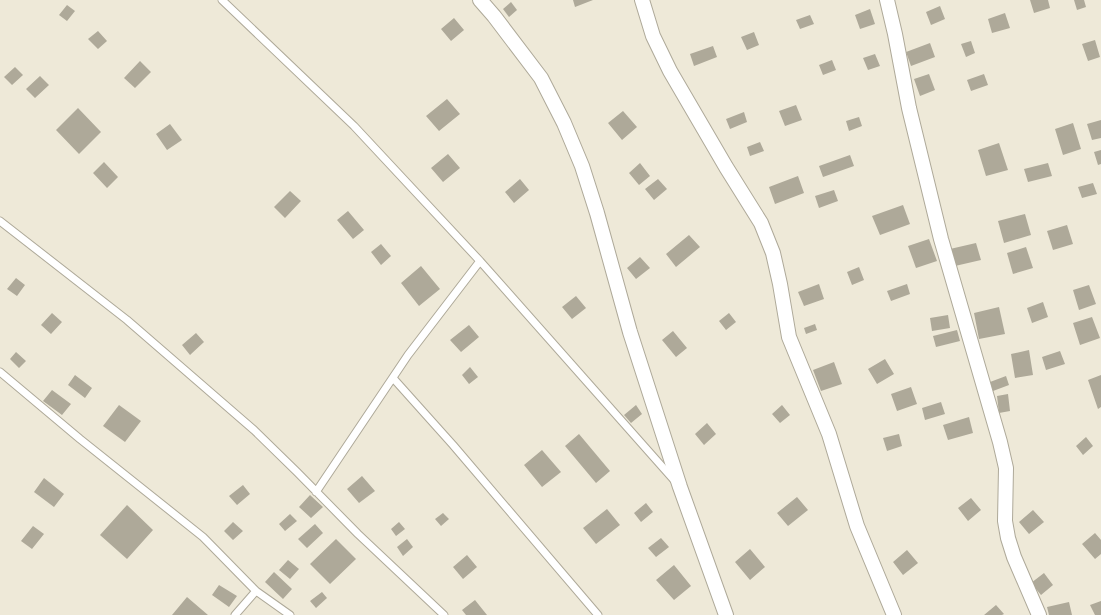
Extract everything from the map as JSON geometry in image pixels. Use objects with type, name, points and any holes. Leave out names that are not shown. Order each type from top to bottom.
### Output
[{"type":"street","points":[[480,0],[540,78],[564,123],[596,213],[630,332],[680,487],[726,615]]},
{"type":"street","points":[[642,0],[653,36],[670,71],[761,223],[773,253],[789,336],[830,434],[857,526],[894,615]]},
{"type":"street","points":[[887,0],[908,108],[941,239],[1006,468],[1005,521],[1008,538],[1014,557],[1039,615]]},
{"type":"lane","points":[[222,0],[354,126],[480,261],[680,487]]},
{"type":"lane","points":[[0,221],[127,320],[254,430],[358,534],[444,615]]},
{"type":"lane","points":[[316,492],[408,355],[480,261]]},
{"type":"lane","points":[[0,372],[80,439],[203,537],[256,591],[290,615]]},
{"type":"lane","points":[[394,378],[453,444],[598,615]]},
{"type":"lane","points":[[235,615],[256,591]]},
{"type":"building","points":[[573,0],[593,0],[575,7]]},
{"type":"building","points":[[1030,0],[1048,0],[1050,8],[1034,13]]},
{"type":"building","points":[[1074,0],[1084,0],[1086,7],[1077,10]]},
{"type":"building","points":[[511,2],[517,10],[509,17],[503,9]]},
{"type":"building","points":[[67,5],[75,11],[67,21],[59,15]]},
{"type":"building","points":[[940,6],[945,19],[931,25],[926,12]]},
{"type":"building","points":[[870,9],[875,24],[860,29],[855,15]]},
{"type":"building","points":[[1005,13],[1010,28],[992,33],[988,19]]},
{"type":"building","points":[[810,15],[814,24],[800,29],[796,20]]},
{"type":"building","points":[[454,18],[464,30],[451,41],[441,29]]},
{"type":"building","points":[[98,31],[107,41],[98,49],[88,39]]},
{"type":"building","points":[[754,32],[759,45],[747,50],[741,37]]},
{"type":"building","points":[[1095,40],[1100,57],[1088,61],[1082,44]]},
{"type":"building","points":[[971,41],[975,53],[966,57],[961,44]]},
{"type":"building","points":[[930,43],[935,57],[911,66],[906,52]]},
{"type":"building","points":[[713,46],[717,57],[694,66],[690,54]]},
{"type":"building","points":[[875,54],[880,66],[868,70],[863,58]]},
{"type":"building","points":[[832,60],[836,70],[823,75],[819,65]]},
{"type":"building","points":[[140,61],[151,72],[135,88],[124,78]]},
{"type":"building","points":[[15,67],[23,75],[12,85],[4,77]]},
{"type":"building","points":[[929,74],[935,90],[920,96],[914,79]]},
{"type":"building","points":[[984,74],[988,85],[971,91],[967,80]]},
{"type":"building","points":[[40,76],[49,85],[35,98],[26,89]]},
{"type":"building","points":[[447,99],[460,114],[439,131],[426,116]]},
{"type":"building","points":[[796,105],[802,120],[785,126],[779,111]]},
{"type":"building","points":[[78,108],[101,132],[79,154],[56,130]]},
{"type":"building","points":[[623,111],[637,127],[622,140],[608,123]]},
{"type":"building","points":[[744,112],[747,122],[730,129],[726,119]]},
{"type":"building","points":[[859,117],[862,126],[849,131],[846,121]]},
{"type":"building","points":[[1101,120],[1101,138],[1092,140],[1087,124]]},
{"type":"building","points":[[1073,123],[1081,149],[1063,155],[1055,129]]},
{"type":"building","points":[[170,124],[182,140],[167,150],[156,134]]},
{"type":"building","points":[[760,142],[764,151],[750,156],[747,147]]},
{"type":"building","points":[[999,143],[1008,170],[986,176],[978,150]]},
{"type":"building","points":[[1101,150],[1101,164],[1098,165],[1094,152]]},
{"type":"building","points":[[448,154],[460,168],[443,182],[431,168]]},
{"type":"building","points":[[850,155],[854,166],[823,177],[819,166]]},
{"type":"building","points":[[104,162],[118,177],[107,188],[93,173]]},
{"type":"building","points":[[640,163],[650,176],[639,185],[629,173]]},
{"type":"building","points":[[1048,163],[1052,176],[1028,182],[1024,169]]},
{"type":"building","points":[[798,176],[804,193],[775,204],[769,187]]},
{"type":"building","points":[[520,179],[529,190],[514,203],[505,192]]},
{"type":"building","points":[[658,179],[667,189],[654,200],[645,189]]},
{"type":"building","points":[[1093,183],[1097,194],[1082,198],[1078,187]]},
{"type":"building","points":[[834,190],[838,201],[819,208],[815,196]]},
{"type":"building","points":[[290,191],[301,201],[285,218],[274,207]]},
{"type":"building","points":[[903,205],[910,224],[880,235],[872,216]]},
{"type":"building","points":[[348,211],[364,230],[353,239],[337,220]]},
{"type":"building","points":[[1025,214],[1031,235],[1004,243],[998,221]]},
{"type":"building","points":[[1067,225],[1073,244],[1053,250],[1047,231]]},
{"type":"building","points":[[689,235],[700,247],[676,267],[666,254]]},
{"type":"building","points":[[929,239],[937,261],[916,268],[908,246]]},
{"type":"building","points":[[976,243],[981,260],[955,266],[950,249]]},
{"type":"building","points":[[381,244],[391,256],[381,265],[371,252]]},
{"type":"building","points":[[1026,247],[1033,268],[1013,274],[1007,253]]},
{"type":"building","points":[[640,257],[650,268],[636,279],[627,268]]},
{"type":"building","points":[[421,266],[440,289],[419,306],[401,283]]},
{"type":"building","points":[[859,267],[864,280],[852,285],[847,272]]},
{"type":"building","points":[[16,278],[25,285],[17,296],[7,289]]},
{"type":"building","points":[[819,284],[824,299],[804,306],[798,292]]},
{"type":"building","points":[[907,284],[910,294],[891,301],[887,291]]},
{"type":"building","points":[[1089,285],[1096,304],[1079,310],[1073,290]]},
{"type":"building","points":[[576,296],[586,308],[572,319],[562,307]]},
{"type":"building","points":[[1043,302],[1048,317],[1032,323],[1027,308]]},
{"type":"building","points":[[999,307],[1005,334],[979,339],[974,313]]},
{"type":"building","points":[[52,313],[62,322],[51,334],[41,325]]},
{"type":"building","points":[[729,313],[736,322],[726,330],[719,321]]},
{"type":"building","points":[[948,315],[950,328],[932,331],[930,318]]},
{"type":"building","points":[[1092,317],[1100,338],[1080,345],[1073,323]]},
{"type":"building","points":[[815,324],[817,330],[806,334],[804,328]]},
{"type":"building","points":[[469,325],[479,337],[461,352],[450,340]]},
{"type":"building","points":[[957,330],[960,341],[936,347],[933,336]]},
{"type":"building","points":[[673,331],[687,348],[676,357],[662,340]]},
{"type":"building","points":[[196,333],[204,342],[190,355],[182,345]]},
{"type":"building","points":[[1029,350],[1033,375],[1015,378],[1011,354]]},
{"type":"building","points":[[1060,351],[1065,364],[1046,370],[1042,357]]},
{"type":"building","points":[[16,352],[26,361],[19,368],[10,359]]},
{"type":"building","points":[[885,359],[894,374],[877,384],[868,369]]},
{"type":"building","points":[[834,362],[842,384],[821,391],[813,370]]},
{"type":"building","points":[[470,367],[478,377],[469,384],[462,375]]},
{"type":"building","points":[[75,375],[92,388],[85,398],[68,385]]},
{"type":"building","points":[[1101,375],[1101,407],[1098,409],[1088,380]]},
{"type":"building","points":[[1006,376],[1009,385],[993,391],[990,382]]},
{"type":"building","points":[[911,387],[917,404],[897,411],[891,394]]},
{"type":"building","points":[[52,390],[71,404],[62,415],[43,401]]},
{"type":"building","points":[[1008,394],[1010,411],[999,413],[997,396]]},
{"type":"building","points":[[941,402],[945,414],[925,420],[922,408]]},
{"type":"building","points":[[119,405],[141,421],[125,442],[103,426]]},
{"type":"building","points":[[636,405],[642,414],[631,423],[624,415]]},
{"type":"building","points":[[782,405],[790,415],[780,423],[772,414]]},
{"type":"building","points":[[969,417],[973,433],[948,440],[943,425]]},
{"type":"building","points":[[707,423],[716,434],[704,445],[695,434]]},
{"type":"building","points":[[579,434],[610,471],[596,483],[565,446]]},
{"type":"building","points":[[899,434],[902,446],[887,451],[883,438]]},
{"type":"building","points":[[1086,437],[1093,446],[1083,455],[1076,446]]},
{"type":"building","points":[[542,450],[561,472],[542,487],[524,465]]},
{"type":"building","points":[[362,476],[375,491],[359,503],[347,489]]},
{"type":"building","points":[[44,478],[64,494],[54,507],[34,492]]},
{"type":"building","points":[[243,485],[250,494],[237,505],[229,496]]},
{"type":"building","points":[[310,495],[323,507],[311,518],[299,507]]},
{"type":"building","points":[[797,497],[808,510],[788,526],[777,513]]},
{"type":"building","points":[[971,498],[981,510],[968,521],[958,508]]},
{"type":"building","points":[[646,503],[653,512],[641,522],[634,513]]},
{"type":"building","points":[[127,505],[153,530],[127,559],[100,535]]},
{"type":"building","points":[[607,509],[620,525],[596,544],[583,528]]},
{"type":"building","points":[[1033,510],[1044,522],[1029,534],[1019,522]]},
{"type":"building","points":[[443,513],[449,519],[441,526],[435,519]]},
{"type":"building","points":[[290,514],[297,521],[285,531],[279,524]]},
{"type":"building","points":[[233,522],[243,531],[233,540],[224,531]]},
{"type":"building","points":[[399,522],[405,529],[396,536],[391,529]]},
{"type":"building","points":[[315,524],[323,533],[307,548],[298,539]]},
{"type":"building","points":[[33,526],[44,534],[32,549],[21,541]]},
{"type":"building","points":[[1095,533],[1101,540],[1101,554],[1095,559],[1082,544]]},
{"type":"building","points":[[661,538],[669,547],[656,557],[648,548]]},
{"type":"building","points":[[336,539],[356,559],[330,584],[310,564]]},
{"type":"building","points":[[407,539],[413,547],[403,556],[397,547]]},
{"type":"building","points":[[750,549],[765,567],[750,580],[735,562]]},
{"type":"building","points":[[907,550],[918,563],[903,575],[893,562]]},
{"type":"building","points":[[467,555],[477,567],[463,579],[453,567]]},
{"type":"building","points":[[288,560],[299,569],[290,579],[279,570]]},
{"type":"building","points":[[674,565],[691,586],[674,600],[656,580]]},
{"type":"building","points":[[274,572],[292,589],[283,599],[265,582]]},
{"type":"building","points":[[1044,573],[1053,585],[1041,595],[1031,583]]},
{"type":"building","points":[[219,585],[237,596],[229,607],[212,595]]},
{"type":"building","points":[[322,592],[327,598],[316,608],[310,601]]},
{"type":"building","points":[[187,597],[208,615],[172,615]]},
{"type":"building","points":[[475,600],[487,615],[466,615],[462,610]]},
{"type":"building","points":[[1101,601],[1101,615],[1095,615],[1090,605]]},
{"type":"building","points":[[1069,602],[1072,615],[1049,615],[1047,607]]},
{"type":"building","points":[[996,605],[1004,614],[984,615]]}]
